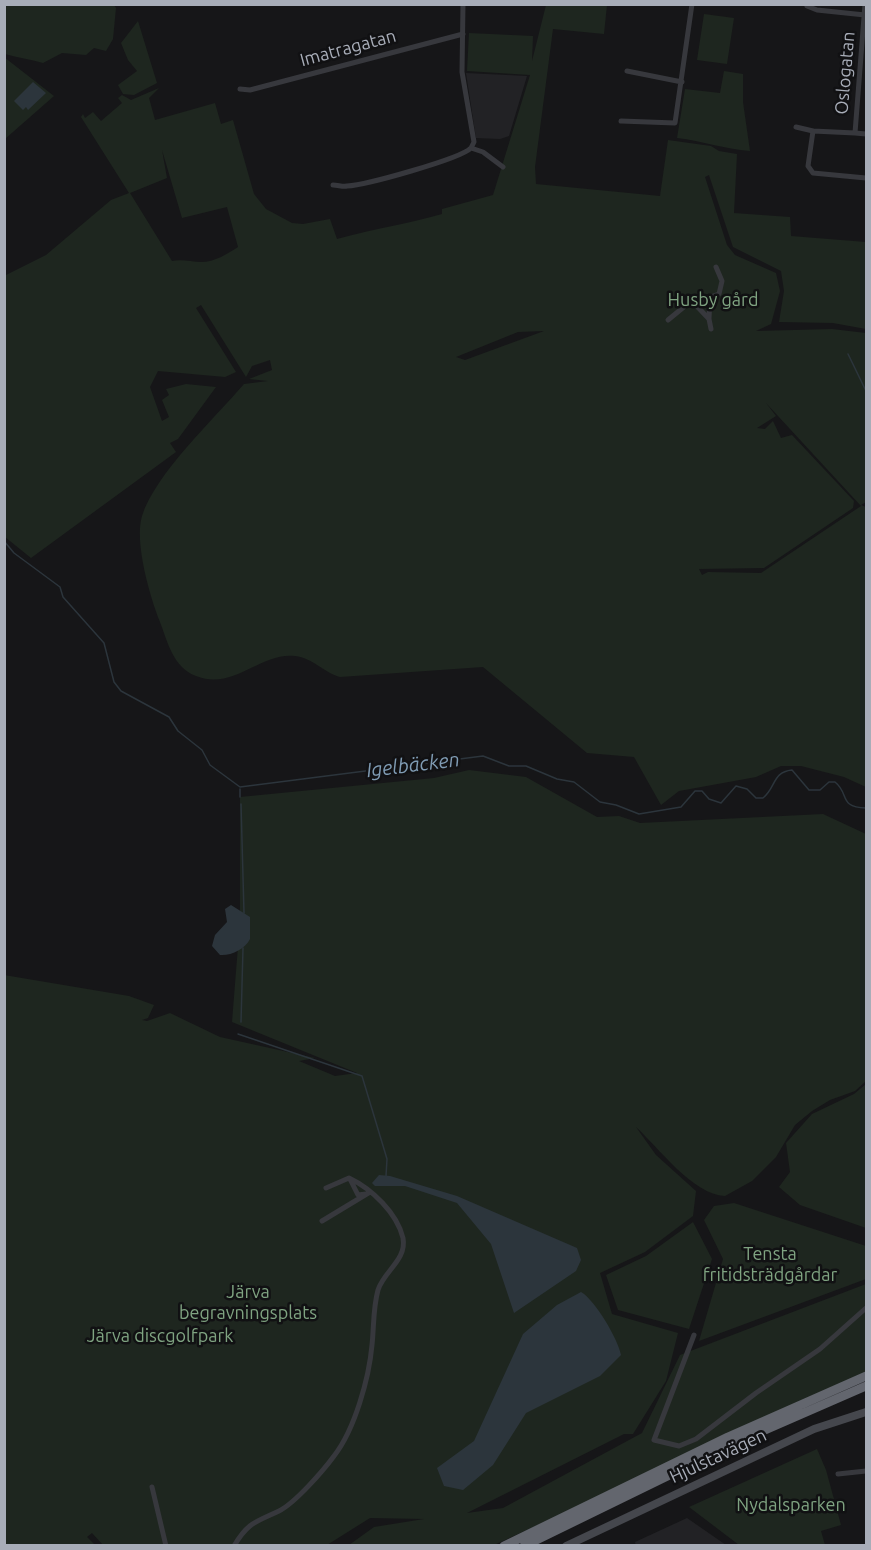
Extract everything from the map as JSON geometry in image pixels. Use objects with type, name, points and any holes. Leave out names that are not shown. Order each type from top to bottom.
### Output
[{"type":"highway","points":[[504,1545],[829,1396],[867,1376]]},
{"type":"highway","points":[[829,1396],[867,1386]]},
{"type":"highway","points":[[524,1545],[639,1484]]},
{"type":"main road","name":"Hjulstavägen","points":[[566,1545],[839,1419],[867,1412]]},
{"type":"main road","name":"Hjulstavägen","points":[[573,1545],[586,1536]]},
{"type":"street","points":[[333,185],[347,186],[439,163],[471,148],[474,142],[462,72],[463,4]]},
{"type":"street","points":[[621,121],[675,123],[692,4]]},
{"type":"street","name":"Oslogatan","points":[[855,133],[866,4]]},
{"type":"street","name":"Oslogatan","points":[[807,6],[817,10],[865,15]]},
{"type":"street","name":"Imatragatan","points":[[240,89],[250,90],[463,34]]},
{"type":"street","points":[[627,71],[682,82]]},
{"type":"street","points":[[796,127],[813,131]]},
{"type":"street","name":"Oslogatan","points":[[867,134],[813,131],[808,155],[810,171],[867,178]]},
{"type":"street","points":[[471,148],[483,152],[503,167]]},
{"type":"street","points":[[668,320],[685,306],[719,294],[722,281],[716,267]]},
{"type":"street","points":[[710,297],[711,329]]},
{"type":"street","points":[[693,302],[709,318]]},
{"type":"street","points":[[326,1188],[350,1178]]},
{"type":"street","points":[[234,1545],[244,1527],[280,1511],[335,1456],[347,1436],[365,1384],[379,1288],[401,1257],[403,1248],[401,1232],[392,1214],[350,1178]]},
{"type":"street","points":[[350,1178],[358,1195],[369,1193]]},
{"type":"street","points":[[322,1221],[369,1193]]},
{"type":"street","points":[[694,1335],[654,1440],[679,1446],[696,1439],[756,1392],[820,1349],[867,1308]]},
{"type":"street","points":[[838,1474],[867,1471]]},
{"type":"street","points":[[152,1487],[166,1545]]},
{"type":"shaded area","points":[[466,73],[527,76],[509,136],[500,139],[476,138]]},
{"type":"shaded area","points":[[33,82],[46,93],[28,110],[26,107],[23,110],[14,101]]},
{"type":"shaded area","points":[[231,905],[250,917],[250,939],[237,951],[220,955],[212,946],[215,935],[227,922],[225,909]]},
{"type":"shaded area","points":[[379,1175],[390,1176],[457,1196],[577,1248],[581,1260],[576,1271],[514,1313],[491,1244],[457,1203],[405,1186],[375,1186],[372,1183]]},
{"type":"shaded area","points":[[581,1292],[593,1303],[605,1320],[621,1355],[600,1376],[526,1413],[493,1465],[463,1490],[444,1486],[437,1468],[474,1441],[523,1334],[557,1305]]},
{"type":"shaded area","points":[[687,1518],[726,1545],[636,1546],[635,1542]]},
{"type":"green space","points":[[4,5],[114,5],[116,8],[113,39],[106,51],[94,48],[86,55],[62,53],[43,63],[5,54]]},
{"type":"green space","name":"Husby gård","points":[[546,5],[607,5],[604,34],[553,29],[535,167],[536,184],[660,196],[668,140],[711,146],[719,151],[737,154],[734,213],[790,217],[791,236],[866,242],[866,329],[833,323],[779,322],[784,291],[781,271],[733,247],[709,175],[705,177],[727,245],[735,255],[776,273],[780,291],[771,324],[756,331],[832,329],[866,333],[866,502],[861,505],[866,507],[866,787],[844,777],[801,766],[781,766],[756,777],[679,791],[661,805],[634,757],[587,753],[483,667],[340,677],[307,659],[282,656],[223,679],[210,679],[188,672],[172,654],[152,599],[144,569],[140,540],[142,516],[159,482],[202,430],[244,384],[268,381],[249,379],[272,370],[270,360],[252,366],[246,377],[201,305],[196,308],[236,372],[225,377],[158,371],[150,387],[162,421],[169,417],[162,400],[169,395],[166,389],[186,384],[216,387],[178,439],[170,443],[176,452],[31,558],[5,537],[4,276],[46,255],[111,200],[129,193],[81,117],[83,114],[85,118],[93,112],[101,121],[122,103],[118,98],[122,95],[131,100],[159,88],[149,98],[155,120],[215,103],[221,124],[233,120],[254,194],[266,209],[292,223],[303,224],[330,219],[337,239],[442,214],[442,209],[493,195],[530,75],[467,71],[469,33],[533,36],[532,61]],"holes":[[[162,150],[182,218],[227,207],[238,247],[211,261],[172,261],[130,193],[167,178]],[[544,331],[465,360],[456,357],[518,332]],[[766,403],[861,506],[761,573],[708,572],[702,575],[699,569],[764,568],[853,508],[854,501],[792,435],[781,438],[773,421],[765,429],[757,428],[776,416]]]},
{"type":"green space","points":[[704,14],[734,18],[727,64],[697,60]]},
{"type":"green space","points":[[138,21],[157,83],[134,95],[123,94],[118,85],[137,71],[128,60],[121,43]]},
{"type":"green space","points":[[4,57],[54,96],[5,139],[4,139]]},
{"type":"green space","points":[[724,71],[743,74],[743,102],[750,151],[677,138],[685,89],[720,93]]},
{"type":"green space","points":[[469,770],[526,777],[597,817],[619,816],[640,823],[823,814],[866,834],[866,1081],[855,1091],[830,1100],[812,1111],[795,1125],[776,1157],[752,1181],[725,1196],[713,1194],[689,1179],[636,1127],[656,1155],[696,1191],[693,1216],[645,1252],[600,1273],[612,1314],[678,1333],[666,1381],[633,1434],[624,1434],[467,1513],[503,1508],[642,1433],[680,1355],[866,1284],[866,1376],[494,1545],[349,1545],[374,1527],[424,1519],[370,1518],[327,1545],[103,1545],[92,1533],[87,1537],[95,1545],[5,1545],[4,975],[129,996],[154,1005],[148,1018],[142,1020],[147,1021],[170,1013],[220,1037],[315,1058],[299,1061],[335,1076],[357,1073],[232,1022],[240,921],[240,797],[434,778]]},
{"type":"green space","points":[[866,1084],[866,1228],[800,1205],[779,1187],[790,1172],[786,1143],[812,1114],[854,1094]]},
{"type":"green space","name":"Tensta fritidsträdgårdar","points":[[734,1203],[866,1246],[866,1279],[699,1341],[723,1259],[704,1220],[714,1206]]},
{"type":"green space","points":[[693,1222],[712,1259],[689,1329],[618,1310],[606,1275],[646,1256]]},
{"type":"green space","name":"Nydalsparken","points":[[817,1449],[826,1470],[841,1525],[821,1531],[825,1545],[739,1545],[689,1507]]},
{"type":"waterway","points":[[848,354],[866,391]]},
{"type":"waterway","name":"Igelbäcken","points":[[4,541],[14,553],[60,587],[63,597],[104,643],[114,682],[121,691],[169,717],[178,731],[202,750],[210,765],[240,787],[483,756],[509,766],[526,766],[557,779],[574,782],[600,802],[616,805],[639,814],[681,807],[695,791],[702,791],[709,799],[721,803],[736,786],[747,789],[756,798],[763,798],[777,777],[792,770],[809,790],[820,790],[829,782],[835,782],[851,805],[866,808]]},
{"type":"waterway","points":[[240,789],[240,797]]},
{"type":"waterway","points":[[241,804],[244,913]]},
{"type":"waterway","points":[[241,1022],[243,948]]},
{"type":"waterway","points":[[238,1034],[362,1076],[387,1159],[386,1176]]},
{"type":"park label","name":"Järva begravningsplats","points":[[248,1302]]},
{"type":"park label","name":"Järva discgolfpark","points":[[160,1336]]}]
